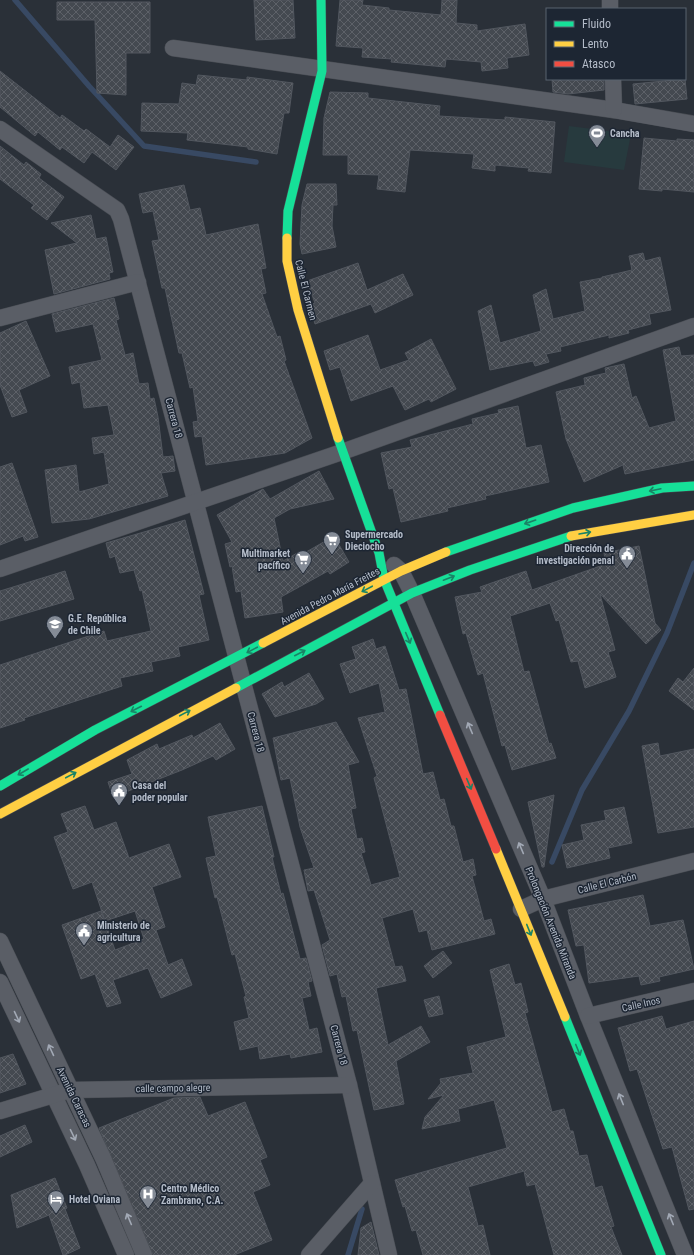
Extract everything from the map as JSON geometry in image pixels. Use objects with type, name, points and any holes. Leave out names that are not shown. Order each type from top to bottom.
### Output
[{"type":"street","name":"Calle El Carmen","points":[[321,0],[322,70],[288,211],[287,261],[298,310],[342,452],[379,553],[384,579],[393,602]]},
{"type":"street","points":[[173,48],[614,110],[694,124]]},
{"type":"street","points":[[613,80],[614,110]]},
{"type":"street","name":"Carrera 18","points":[[0,129],[117,210],[121,219],[349,1085],[389,1255]]},
{"type":"street","points":[[0,318],[138,282]]},
{"type":"street","points":[[0,569],[342,452],[694,326]]},
{"type":"street","name":"Avenida Pedro María Freites","points":[[0,786],[95,730],[237,658],[384,579],[461,545],[572,508],[662,488],[694,486]]},
{"type":"street","points":[[0,814],[412,593],[470,570],[572,536],[694,515]]},
{"type":"street","points":[[379,553],[401,571]]},
{"type":"street","name":"Prolongación Avenida Miranda","points":[[401,571],[412,593],[543,899],[588,1016],[685,1255]]},
{"type":"street","points":[[393,602],[521,909],[661,1255]]},
{"type":"street","name":"Calle El Carbón","points":[[521,909],[543,899],[694,861]]},
{"type":"street","name":"Avenida Caracas","points":[[0,941],[103,1158],[144,1255]]},
{"type":"street","name":"Avenida Caracas","points":[[0,982],[87,1165],[126,1255]]},
{"type":"street","name":"Calle Inos","points":[[588,1016],[694,991]]},
{"type":"street","name":"calle campo alegre","points":[[0,1111],[70,1090],[349,1085]]},
{"type":"street","points":[[309,1255],[372,1183]]},
{"type":"green space","name":"Cancha","points":[[569,126],[631,134],[624,170],[564,162]]},
{"type":"building","points":[[254,0],[293,0],[295,38],[256,40]]},
{"type":"building","points":[[340,0],[363,0],[362,5],[389,8],[389,10],[441,15],[442,0],[457,0],[456,23],[477,25],[477,31],[525,24],[529,55],[507,58],[508,68],[482,71],[481,62],[446,59],[445,67],[391,62],[392,59],[362,57],[363,48],[336,46]]},
{"type":"building","points":[[57,2],[150,2],[150,53],[126,53],[126,95],[97,93],[95,20],[57,20]]},
{"type":"building","points":[[0,71],[60,118],[62,115],[84,131],[86,129],[110,147],[118,135],[134,147],[116,170],[92,152],[84,163],[62,147],[60,150],[38,132],[35,136],[0,107]]},
{"type":"building","points":[[198,75],[247,80],[247,77],[293,83],[289,113],[284,113],[277,154],[248,149],[248,147],[187,140],[188,133],[141,131],[142,103],[179,104],[182,83],[196,85]]},
{"type":"building","points":[[552,80],[604,80],[604,90],[568,94],[553,92]]},
{"type":"building","points":[[685,80],[687,99],[635,104],[633,84]]},
{"type":"building","points":[[330,92],[368,93],[368,98],[440,106],[439,116],[505,120],[505,117],[555,122],[551,173],[528,171],[529,168],[495,165],[495,171],[472,168],[474,154],[410,150],[405,192],[377,189],[379,175],[348,174],[348,155],[323,155],[324,118]]},
{"type":"building","points":[[644,138],[677,141],[677,139],[694,140],[694,192],[662,189],[662,191],[639,189]]},
{"type":"building","points":[[0,146],[24,165],[26,162],[41,174],[39,178],[64,197],[47,220],[31,208],[34,205],[0,179]]},
{"type":"building","points":[[307,184],[336,184],[337,205],[333,205],[332,226],[336,247],[302,254],[300,244],[302,205]]},
{"type":"building","points":[[184,185],[190,210],[200,208],[206,235],[258,224],[266,268],[261,269],[266,293],[262,294],[277,337],[280,336],[286,360],[284,361],[312,438],[285,453],[206,465],[202,436],[195,437],[193,422],[198,421],[193,387],[190,388],[182,353],[179,353],[165,288],[162,288],[152,241],[159,240],[153,211],[143,213],[139,194]]},
{"type":"building","points":[[91,215],[96,239],[106,237],[113,272],[109,273],[110,279],[54,294],[45,250],[77,243],[51,223]]},
{"type":"building","points":[[643,253],[645,261],[660,257],[671,310],[649,314],[651,324],[628,330],[629,333],[609,338],[609,335],[560,347],[561,351],[546,354],[549,362],[535,366],[533,361],[490,370],[478,311],[491,305],[500,343],[541,331],[533,295],[546,289],[553,319],[585,311],[580,282],[632,270],[629,256]]},
{"type":"building","points":[[358,263],[367,290],[403,274],[413,295],[375,313],[371,304],[315,324],[310,305],[315,303],[307,281]]},
{"type":"building","points":[[114,298],[119,319],[116,320],[125,355],[133,353],[139,384],[148,383],[150,399],[154,398],[158,417],[163,457],[173,456],[175,471],[161,473],[168,496],[89,519],[52,523],[45,470],[76,465],[79,492],[109,484],[104,452],[94,454],[92,438],[114,435],[108,405],[84,408],[80,382],[72,384],[69,367],[102,360],[93,324],[56,332],[52,314]]},
{"type":"building","points":[[26,321],[50,376],[19,390],[27,412],[12,417],[0,385],[0,333]]},
{"type":"building","points":[[368,335],[380,370],[409,360],[405,353],[431,339],[456,389],[431,402],[429,399],[405,410],[393,386],[351,401],[340,367],[330,370],[324,351]]},
{"type":"building","points":[[679,347],[681,356],[694,355],[694,460],[625,474],[623,465],[584,482],[566,439],[556,392],[585,385],[584,378],[606,373],[605,368],[624,364],[632,398],[636,396],[649,428],[676,421],[663,350]]},
{"type":"building","points":[[518,406],[526,448],[541,445],[549,482],[485,496],[486,499],[447,508],[448,511],[401,522],[393,488],[389,489],[381,453],[412,447],[410,440],[473,424],[472,419],[499,413],[498,410]]},
{"type":"building","points":[[12,463],[38,537],[25,541],[23,536],[0,545],[0,467]]},
{"type":"building","points":[[319,471],[334,499],[290,509],[274,518],[283,561],[299,552],[301,555],[334,536],[349,562],[330,574],[328,571],[281,597],[283,612],[245,618],[241,591],[236,592],[232,566],[230,567],[225,544],[232,542],[217,515],[263,489],[270,499]]},
{"type":"building","points":[[185,520],[204,594],[199,595],[209,640],[178,647],[180,656],[151,662],[153,671],[120,678],[122,686],[24,718],[25,720],[0,728],[0,665],[104,631],[107,641],[151,631],[142,590],[140,591],[134,570],[120,573],[115,556],[110,558],[106,543]]},
{"type":"building","points":[[639,546],[655,623],[661,630],[646,644],[600,594],[615,650],[608,652],[616,677],[585,688],[578,661],[571,662],[559,620],[556,621],[550,603],[510,616],[524,672],[529,671],[549,744],[551,743],[556,758],[512,770],[505,745],[502,746],[483,673],[478,675],[466,633],[463,634],[455,597],[482,592],[480,587],[526,571],[532,590],[606,564],[604,553]]},
{"type":"building","points":[[65,571],[74,599],[0,621],[0,591]]},
{"type":"building","points":[[373,639],[376,649],[385,646],[399,690],[406,689],[423,774],[433,772],[440,800],[444,799],[451,826],[454,826],[463,862],[473,859],[476,875],[472,876],[484,921],[491,919],[495,934],[432,950],[427,930],[419,932],[413,909],[382,918],[395,967],[402,966],[406,981],[376,988],[388,1045],[421,1026],[430,1042],[396,1061],[404,1104],[374,1110],[357,1030],[353,1031],[346,996],[342,997],[337,974],[330,976],[322,945],[330,940],[314,890],[308,891],[304,870],[314,868],[300,827],[290,778],[281,780],[273,738],[336,722],[359,762],[348,765],[356,808],[351,809],[357,839],[362,838],[365,852],[361,853],[371,885],[400,877],[374,778],[377,776],[358,718],[385,712],[379,683],[350,693],[340,664],[356,659],[352,647]]},
{"type":"building","points":[[694,668],[694,710],[669,691],[678,678],[683,682]]},
{"type":"building","points":[[309,673],[324,699],[316,704],[275,717],[262,694],[282,682],[284,687]]},
{"type":"building","points":[[220,723],[235,749],[216,760],[213,756],[113,797],[108,782],[132,774],[127,760],[157,744],[159,749],[192,735],[193,738]]},
{"type":"building","points":[[658,743],[660,756],[694,749],[694,827],[658,833],[642,746]]},
{"type":"building","points":[[554,795],[544,867],[542,867],[528,802]]},
{"type":"building","points":[[85,806],[94,830],[116,822],[129,858],[169,844],[181,877],[152,887],[165,927],[156,930],[168,965],[182,959],[192,985],[161,998],[148,968],[113,980],[121,1003],[107,1007],[95,974],[81,979],[62,925],[101,911],[115,950],[144,939],[135,911],[105,921],[92,882],[73,889],[54,837],[68,832],[61,814]]},
{"type":"building","points":[[262,806],[281,894],[283,893],[300,959],[306,958],[312,981],[308,982],[311,996],[302,998],[309,1030],[317,1028],[322,1052],[291,1058],[290,1054],[260,1059],[258,1046],[240,1050],[234,1022],[249,1018],[244,997],[246,996],[235,954],[232,955],[217,897],[215,898],[206,858],[216,856],[208,817]]},
{"type":"building","points":[[624,807],[632,843],[608,848],[610,858],[567,868],[562,845],[584,840],[581,825],[606,820],[604,811]]},
{"type":"building","points":[[643,895],[650,926],[683,920],[694,969],[659,977],[660,981],[641,985],[639,976],[589,983],[584,945],[576,946],[568,910]]},
{"type":"building","points":[[443,951],[452,963],[433,978],[424,966]]},
{"type":"building","points":[[509,964],[515,985],[521,983],[528,1012],[525,1013],[552,1112],[564,1109],[570,1131],[573,1131],[579,1156],[587,1155],[595,1188],[602,1186],[614,1226],[611,1227],[622,1255],[554,1255],[535,1184],[527,1186],[524,1171],[468,1187],[478,1226],[483,1225],[490,1255],[423,1255],[416,1230],[412,1231],[405,1206],[403,1207],[395,1180],[507,1148],[494,1100],[458,1109],[460,1121],[422,1129],[425,1117],[444,1095],[428,1099],[441,1083],[440,1079],[473,1073],[467,1047],[506,1037],[490,970]]},
{"type":"building","points":[[439,996],[443,1014],[429,1017],[424,1000]]},
{"type":"building","points":[[662,1016],[666,1029],[694,1021],[694,1209],[689,1210],[672,1147],[663,1149],[637,1069],[630,1071],[618,1028]]},
{"type":"building","points":[[13,1054],[26,1084],[0,1093],[0,1058]]},
{"type":"building","points":[[200,1097],[208,1116],[245,1102],[267,1157],[260,1160],[270,1185],[253,1192],[272,1240],[234,1255],[153,1255],[99,1128],[174,1098]]},
{"type":"building","points":[[25,1125],[32,1142],[0,1157],[0,1136]]},
{"type":"building","points":[[55,1178],[67,1208],[65,1209],[80,1248],[65,1255],[63,1255],[49,1215],[17,1228],[11,1195]]},
{"type":"building","points":[[371,1222],[379,1255],[358,1255],[361,1228]]},
{"type":"waterway","points":[[15,0],[89,86],[144,146],[256,162]]},
{"type":"waterway","points":[[552,862],[582,790],[629,711],[667,633],[694,563]]},
{"type":"waterway","points":[[348,1255],[362,1209]]},
{"type":"traffic: fast","points":[[287,238],[288,211],[322,71],[321,0]]},
{"type":"traffic: fast","points":[[338,438],[379,553],[384,579],[440,715]]},
{"type":"traffic: fast","points":[[446,552],[573,508],[662,488],[694,486]]},
{"type":"traffic: fast","points":[[236,688],[412,593],[470,570],[571,536]]},
{"type":"traffic: fast","points":[[0,786],[95,730],[263,643]]},
{"type":"traffic: fast","points":[[565,1017],[661,1255]]},
{"type":"traffic: slow","points":[[287,238],[287,261],[298,310],[338,438]]},
{"type":"traffic: slow","points":[[571,536],[694,515]]},
{"type":"traffic: slow","points":[[263,643],[401,571],[446,552]]},
{"type":"traffic: slow","points":[[0,814],[236,688]]},
{"type":"traffic: slow","points":[[496,849],[565,1017]]},
{"type":"traffic: jam","points":[[440,715],[496,849]]},
{"type":"place","name":"Cancha","points":[[597,148]]},
{"type":"place","name":"Supermercado Dieciocho","points":[[332,555]]},
{"type":"place","name":"Dirección de investigación penal","points":[[627,569]]},
{"type":"place","name":"Multimarket pacífico","points":[[303,574]]},
{"type":"place","name":"G.E. República de Chile","points":[[55,639]]},
{"type":"place","name":"Casa del poder popular","points":[[119,806]]},
{"type":"place","name":"Ministerio de agricultura","points":[[84,946]]},
{"type":"place","name":"Centro Médico Zambrano, C.A.","points":[[148,1209]]},
{"type":"place","name":"Hotel Oviana","points":[[56,1214]]}]
